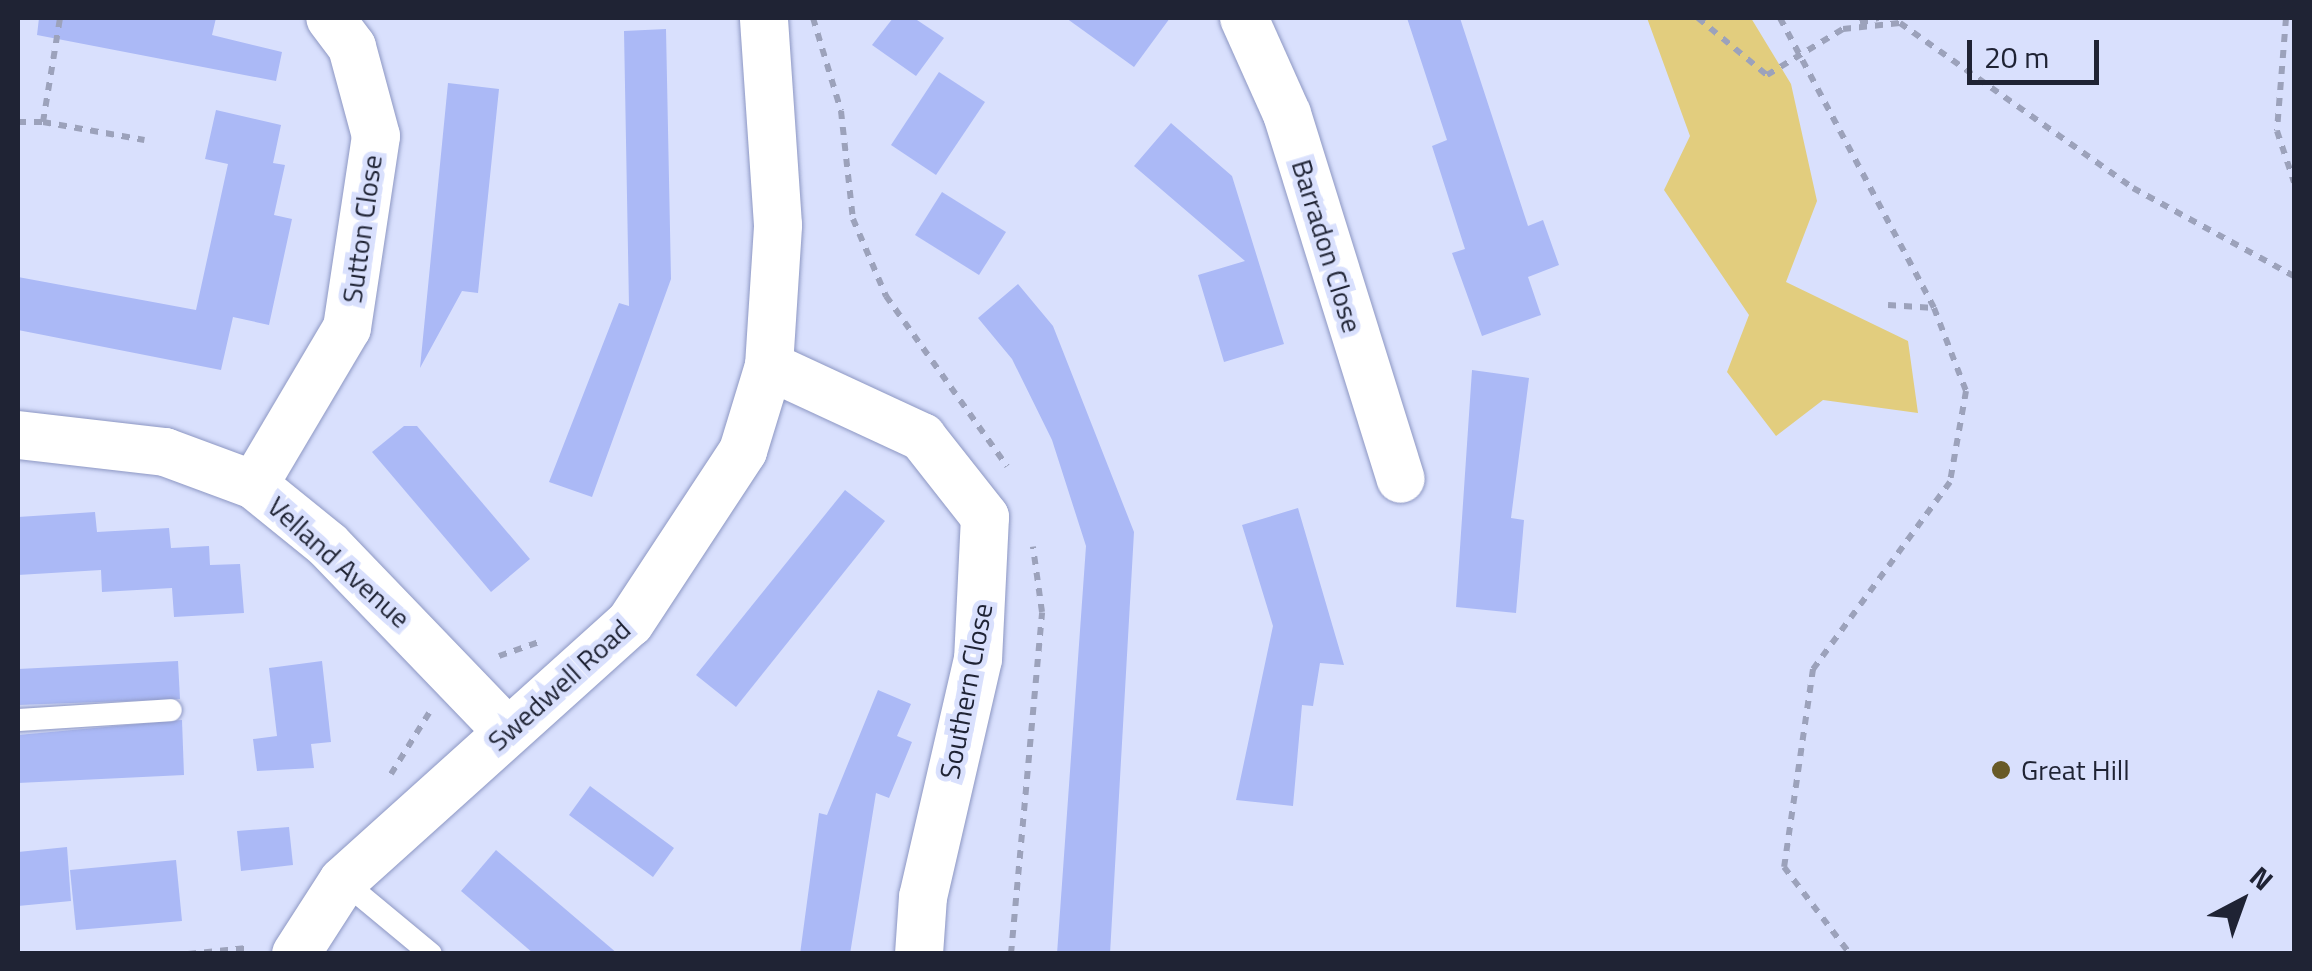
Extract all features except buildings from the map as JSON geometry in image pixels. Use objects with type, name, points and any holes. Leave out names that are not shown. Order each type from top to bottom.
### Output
[{"type":"street","name":"Sutton Close","points":[[254,485],[347,328],[376,136],[352,47],[330,18]]},
{"type":"street","name":"Swedwell Road","points":[[296,954],[343,881],[630,623],[692,541],[743,451],[768,366],[778,225],[764,18]]},
{"type":"street","name":"Barradon Close","points":[[1244,18],[1287,114],[1400,479]]},
{"type":"street","name":"Southern Close","points":[[768,366],[922,437],[985,517],[978,659],[923,896],[919,954]]},
{"type":"street","name":"Velland Avenue","points":[[18,434],[164,452],[254,485],[457,677],[507,731]]},
{"type":"lane","points":[[18,720],[171,710]]},
{"type":"lane","points":[[343,881],[430,954]]},
{"type":"path","points":[[43,122],[60,18]]},
{"type":"path","points":[[1698,18],[1766,74],[1804,59],[1844,29],[1878,18]]},
{"type":"path","points":[[1780,18],[1934,308],[1966,392],[1950,482],[1814,669],[1784,867],[1850,954]]},
{"type":"path","points":[[2286,18],[2278,131],[2294,182]]},
{"type":"path","points":[[1844,29],[1900,23],[2133,188],[2294,276]]},
{"type":"path","points":[[18,122],[43,122],[144,140]]},
{"type":"path","points":[[1888,305],[1934,308]]},
{"type":"path","points":[[457,677],[551,637]]},
{"type":"path","points":[[188,954],[247,948]]},
{"type":"shaded area","points":[[1647,18],[1751,18],[1791,84],[1817,201],[1786,282],[1908,341],[1918,413],[1823,400],[1776,436],[1727,372],[1749,315],[1664,190],[1690,136]]},
{"type":"place","name":"Great Hill","points":[[2001,770]]}]
